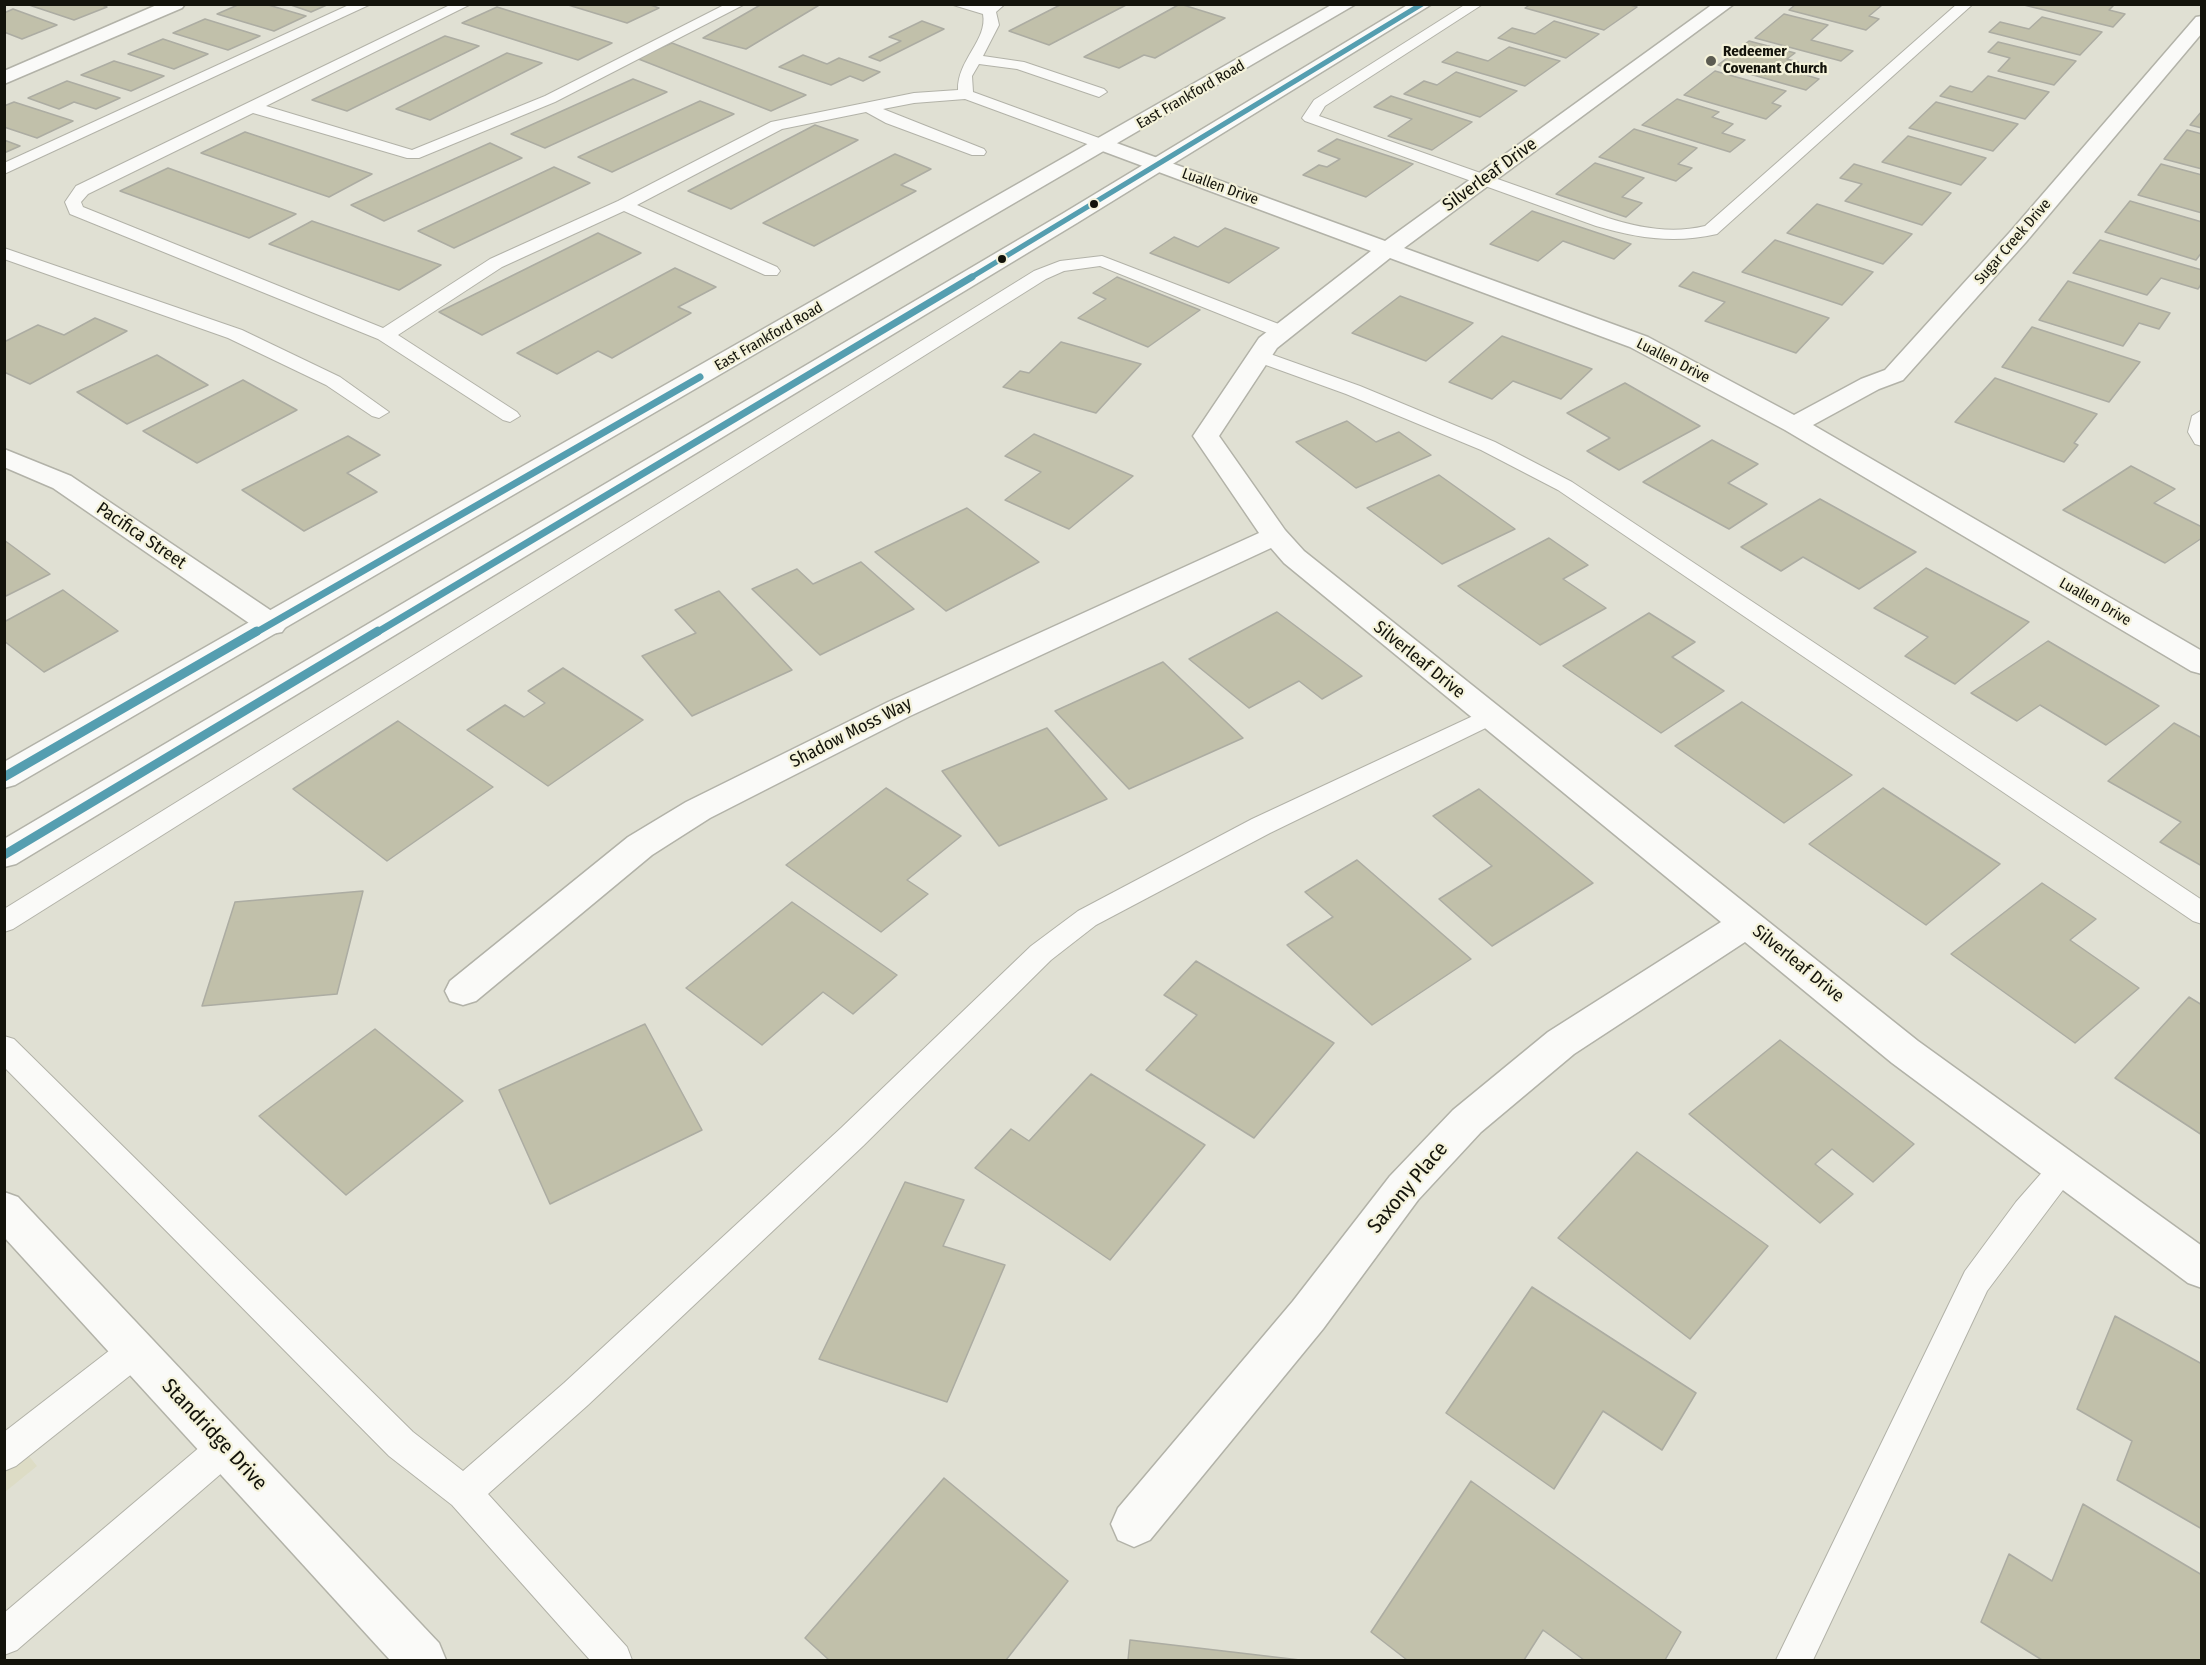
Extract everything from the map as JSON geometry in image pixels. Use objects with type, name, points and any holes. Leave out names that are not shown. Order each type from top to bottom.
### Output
[{"type":"street","points":[[4,78],[176,4]]},
{"type":"street","name":"East Frankford Road","points":[[4,777],[272,625],[1347,4]]},
{"type":"street","points":[[4,855],[324,661],[933,301],[1423,4]]},
{"type":"street","name":"Silverleaf Drive","points":[[1725,4],[1388,249],[1268,343],[1206,436],[1275,536],[1294,557],[1488,717],[1748,922],[1905,1052],[2202,1270]]},
{"type":"street","name":"Sugar Creek Drive","points":[[1794,425],[1870,384],[1894,375],[2018,237],[2202,21]]},
{"type":"street","name":"Luallen Drive","points":[[1104,145],[1639,342],[1794,425],[2202,664]]},
{"type":"street","name":"Pacifica Street","points":[[4,457],[62,482],[272,625]]},
{"type":"street","name":"Shadow Moss Way","points":[[463,991],[640,846],[698,810],[899,709],[1275,536]]},
{"type":"street","name":"Saxony Place","points":[[1134,1524],[1308,1315],[1404,1188],[1467,1121],[1561,1042],[1748,922]]},
{"type":"street","name":"Standridge Drive","points":[[4,1209],[422,1660]]},
{"type":"lane","points":[[4,169],[364,4]]},
{"type":"lane","points":[[464,4],[82,190],[73,202],[76,210],[385,335],[510,416]]},
{"type":"lane","points":[[251,107],[413,155],[550,99],[738,4]]},
{"type":"lane","points":[[957,4],[994,8],[992,25],[965,76],[966,94]]},
{"type":"lane","points":[[1476,4],[1319,103],[1310,118],[1602,222],[1649,235],[1692,236],[1711,230],[1966,4]]},
{"type":"lane","points":[[974,59],[1019,64],[1099,92]]},
{"type":"lane","points":[[385,335],[496,263],[624,206],[777,124],[914,98],[966,94],[1104,145]]},
{"type":"lane","points":[[868,107],[892,120],[978,152]]},
{"type":"lane","points":[[624,206],[771,271]]},
{"type":"lane","points":[[4,253],[236,334],[333,381],[379,412]]},
{"type":"lane","points":[[4,922],[1040,275],[1060,266],[1102,261],[1282,332]]},
{"type":"lane","points":[[1259,356],[1353,390],[1488,446],[1565,486],[1981,768],[2202,914]]},
{"type":"lane","points":[[2202,416],[2198,432],[2202,440]]},
{"type":"lane","points":[[464,1493],[576,1394],[843,1145],[1041,953],[1059,939],[1087,918],[1261,826],[1488,717]]},
{"type":"lane","points":[[4,1047],[401,1444],[464,1493],[614,1660]]},
{"type":"lane","points":[[1794,1660],[1976,1281],[2027,1212],[2063,1170]]},
{"type":"lane","points":[[4,1454],[135,1351]]},
{"type":"lane","points":[[4,1636],[226,1447]]},
{"type":"shaded area","points":[[4,1425],[37,1466],[5,1492],[4,1492]]},
{"type":"building","points":[[26,4],[100,4],[107,7],[74,20]]},
{"type":"building","points":[[240,4],[265,4],[306,16],[274,31],[217,14]]},
{"type":"building","points":[[288,4],[329,4],[311,12]]},
{"type":"building","points":[[565,4],[648,4],[659,8],[627,23]]},
{"type":"building","points":[[762,4],[821,4],[746,49],[703,38]]},
{"type":"building","points":[[1062,4],[1128,4],[1049,45],[1009,31]]},
{"type":"building","points":[[1180,4],[1225,18],[1155,58],[1144,55],[1119,68],[1084,57]]},
{"type":"building","points":[[1531,4],[1627,4],[1637,7],[1604,30],[1525,8]]},
{"type":"building","points":[[1796,4],[1877,4],[1881,6],[1869,16],[1879,19],[1866,30],[1789,10]]},
{"type":"building","points":[[2020,4],[2115,4],[2109,10],[2125,14],[2113,27]]},
{"type":"building","points":[[497,7],[612,43],[578,60],[462,23]]},
{"type":"building","points":[[13,9],[57,25],[22,39],[4,32],[4,13]]},
{"type":"building","points":[[1784,14],[1828,25],[1811,40],[1853,51],[1841,61],[1755,38]]},
{"type":"building","points":[[2042,17],[2102,32],[2080,55],[1989,32],[2000,22],[2029,29]]},
{"type":"building","points":[[205,19],[260,36],[228,50],[173,33]]},
{"type":"building","points":[[922,21],[944,29],[880,61],[869,57],[901,41],[889,37]]},
{"type":"building","points":[[1554,21],[1599,34],[1566,58],[1498,38],[1512,28],[1535,34]]},
{"type":"building","points":[[445,36],[479,46],[347,111],[312,100]]},
{"type":"building","points":[[163,39],[208,54],[174,69],[128,54]]},
{"type":"building","points":[[1749,41],[1795,53],[1787,59],[1798,62],[1789,70],[1819,79],[1806,90],[1718,65]]},
{"type":"building","points":[[1998,42],[2076,61],[2054,85],[1998,71],[2010,58],[1988,52]]},
{"type":"building","points":[[672,43],[806,95],[771,111],[636,58]]},
{"type":"building","points":[[1509,47],[1560,61],[1525,86],[1442,62],[1457,52],[1488,61]]},
{"type":"building","points":[[507,53],[542,63],[430,120],[396,109]]},
{"type":"building","points":[[803,55],[827,64],[839,58],[880,72],[863,81],[850,76],[831,85],[779,67]]},
{"type":"building","points":[[114,61],[164,76],[131,91],[81,75]]},
{"type":"building","points":[[1715,71],[1786,91],[1772,103],[1781,106],[1766,119],[1684,95]]},
{"type":"building","points":[[1456,72],[1517,91],[1480,117],[1404,94],[1424,81],[1437,85]]},
{"type":"building","points":[[1988,76],[2049,92],[2025,119],[1940,96],[1950,86],[1972,92]]},
{"type":"building","points":[[633,79],[667,92],[545,148],[511,134]]},
{"type":"building","points":[[67,81],[120,98],[96,109],[74,102],[59,109],[28,98]]},
{"type":"building","points":[[1391,96],[1472,122],[1432,150],[1388,136],[1412,119],[1374,107]]},
{"type":"building","points":[[1677,99],[1719,112],[1712,117],[1733,124],[1722,133],[1745,140],[1730,152],[1642,125]]},
{"type":"building","points":[[700,101],[734,114],[612,172],[578,157]]},
{"type":"building","points":[[14,102],[73,121],[37,138],[4,127],[4,106]]},
{"type":"building","points":[[1936,102],[2018,124],[1993,151],[1909,128]]},
{"type":"building","points":[[2202,111],[2202,128],[2190,125]]},
{"type":"building","points":[[815,125],[858,140],[731,209],[688,191]]},
{"type":"building","points":[[1634,129],[1697,148],[1678,164],[1692,168],[1676,181],[1599,157]]},
{"type":"building","points":[[2187,130],[2202,134],[2202,169],[2164,159]]},
{"type":"building","points":[[245,132],[372,174],[329,197],[201,153]]},
{"type":"building","points":[[1908,136],[1986,158],[1961,185],[1882,162]]},
{"type":"building","points":[[1337,139],[1413,164],[1366,197],[1303,175],[1319,165],[1327,167],[1340,159],[1318,151]]},
{"type":"building","points":[[4,140],[20,146],[4,153]]},
{"type":"building","points":[[490,143],[522,158],[384,221],[351,205]]},
{"type":"building","points":[[895,154],[931,169],[901,185],[916,191],[814,246],[763,223]]},
{"type":"building","points":[[1595,163],[1644,178],[1622,197],[1642,203],[1626,217],[1556,194]]},
{"type":"building","points":[[1854,164],[1951,193],[1922,225],[1845,201],[1862,184],[1840,178]]},
{"type":"building","points":[[2161,164],[2202,175],[2202,213],[2138,195]]},
{"type":"building","points":[[554,167],[590,183],[454,248],[418,231]]},
{"type":"building","points":[[168,168],[296,214],[249,238],[120,191]]},
{"type":"building","points":[[2130,201],[2202,222],[2202,252],[2196,260],[2105,232]]},
{"type":"building","points":[[1817,204],[1912,234],[1883,264],[1787,233]]},
{"type":"building","points":[[1532,211],[1631,244],[1614,259],[1563,241],[1538,261],[1490,244]]},
{"type":"building","points":[[312,221],[441,265],[399,290],[269,244]]},
{"type":"building","points":[[1225,228],[1279,248],[1229,283],[1150,253],[1174,237],[1198,247]]},
{"type":"building","points":[[598,233],[641,253],[482,335],[439,312]]},
{"type":"building","points":[[1775,240],[1873,272],[1842,305],[1742,272]]},
{"type":"building","points":[[2100,240],[2202,270],[2202,283],[2198,289],[2161,278],[2147,295],[2073,273]]},
{"type":"building","points":[[675,268],[716,287],[678,307],[691,313],[612,358],[598,351],[557,374],[517,353]]},
{"type":"building","points":[[1693,272],[1829,318],[1796,353],[1705,321],[1725,302],[1679,286]]},
{"type":"building","points":[[1117,277],[1200,310],[1148,347],[1078,318],[1106,299],[1093,293]]},
{"type":"building","points":[[2068,281],[2170,313],[2159,329],[2139,323],[2123,346],[2039,320]]},
{"type":"building","points":[[1400,296],[1473,323],[1426,361],[1352,333]]},
{"type":"building","points":[[95,318],[127,331],[30,384],[4,372],[4,342],[38,325],[64,335]]},
{"type":"building","points":[[2032,327],[2140,362],[2109,402],[2002,367]]},
{"type":"building","points":[[1502,336],[1592,369],[1561,399],[1513,381],[1492,399],[1449,382]]},
{"type":"building","points":[[1061,342],[1141,364],[1096,413],[1003,387],[1020,371],[1029,373]]},
{"type":"building","points":[[157,355],[208,385],[127,424],[77,392]]},
{"type":"building","points":[[1995,378],[2097,414],[2074,443],[2078,445],[2064,462],[1955,422]]},
{"type":"building","points":[[243,380],[297,410],[197,463],[143,431]]},
{"type":"building","points":[[1625,383],[1700,426],[1619,470],[1587,451],[1610,438],[1567,413]]},
{"type":"building","points":[[1347,421],[1376,442],[1399,432],[1431,455],[1356,488],[1296,442]]},
{"type":"building","points":[[1034,434],[1133,476],[1069,529],[1005,500],[1041,472],[1005,456]]},
{"type":"building","points":[[348,436],[380,455],[347,473],[377,492],[304,531],[242,490]]},
{"type":"building","points":[[1712,440],[1758,464],[1728,483],[1767,504],[1729,529],[1643,482]]},
{"type":"building","points":[[2131,466],[2175,489],[2154,503],[2202,527],[2202,538],[2165,563],[2063,510]]},
{"type":"building","points":[[1439,475],[1515,529],[1442,564],[1367,508]]},
{"type":"building","points":[[1820,499],[1916,552],[1859,589],[1803,557],[1781,571],[1741,547]]},
{"type":"building","points":[[967,508],[1039,562],[946,611],[875,552]]},
{"type":"building","points":[[1549,538],[1588,565],[1563,579],[1606,608],[1540,645],[1458,586]]},
{"type":"building","points":[[4,540],[50,574],[4,597]]},
{"type":"building","points":[[861,562],[914,609],[820,655],[752,589],[797,569],[813,584]]},
{"type":"building","points":[[1926,568],[2029,622],[1955,684],[1905,656],[1928,637],[1874,608]]},
{"type":"building","points":[[63,590],[118,631],[44,672],[4,641],[4,622]]},
{"type":"building","points":[[719,591],[792,670],[692,716],[642,656],[696,633],[675,610]]},
{"type":"building","points":[[1277,612],[1362,676],[1322,699],[1299,681],[1249,708],[1189,659]]},
{"type":"building","points":[[1649,613],[1695,642],[1672,657],[1724,691],[1661,733],[1563,666]]},
{"type":"building","points":[[2048,641],[2159,706],[2106,745],[2040,705],[2017,721],[1971,693]]},
{"type":"building","points":[[1163,662],[1243,738],[1129,789],[1055,711]]},
{"type":"building","points":[[563,668],[643,720],[548,786],[467,730],[505,705],[524,717],[545,703],[528,691]]},
{"type":"building","points":[[1742,702],[1852,775],[1784,823],[1675,746]]},
{"type":"building","points":[[398,721],[493,787],[387,861],[293,789]]},
{"type":"building","points":[[2174,723],[2202,738],[2202,866],[2160,842],[2181,822],[2108,781]]},
{"type":"building","points":[[1047,728],[1107,799],[999,846],[942,771]]},
{"type":"building","points":[[886,788],[961,836],[907,880],[928,894],[881,932],[786,865]]},
{"type":"building","points":[[1883,788],[2000,864],[1926,925],[1809,844]]},
{"type":"building","points":[[1479,789],[1593,883],[1492,946],[1439,899],[1492,866],[1433,816]]},
{"type":"building","points":[[1357,860],[1471,959],[1372,1025],[1287,945],[1333,917],[1305,892]]},
{"type":"building","points":[[2042,883],[2096,919],[2070,940],[2139,988],[2075,1043],[1951,954]]},
{"type":"building","points":[[363,891],[337,994],[202,1006],[235,902]]},
{"type":"building","points":[[792,902],[897,975],[853,1014],[823,992],[762,1045],[686,988]]},
{"type":"building","points":[[1196,961],[1334,1043],[1254,1138],[1146,1070],[1197,1015],[1164,995]]},
{"type":"building","points":[[2189,997],[2202,1005],[2202,1135],[2115,1078]]},
{"type":"building","points":[[645,1024],[702,1130],[550,1204],[499,1090]]},
{"type":"building","points":[[375,1029],[463,1101],[346,1195],[259,1116]]},
{"type":"building","points":[[1780,1040],[1914,1144],[1873,1182],[1832,1149],[1815,1164],[1853,1194],[1820,1223],[1689,1114]]},
{"type":"building","points":[[1091,1074],[1205,1145],[1110,1260],[975,1168],[1011,1129],[1029,1141]]},
{"type":"building","points":[[1637,1152],[1768,1246],[1690,1339],[1558,1238]]},
{"type":"building","points":[[905,1182],[964,1200],[943,1246],[1005,1265],[947,1402],[819,1359]]},
{"type":"building","points":[[1532,1287],[1696,1393],[1662,1450],[1603,1411],[1554,1489],[1446,1413]]},
{"type":"building","points":[[2115,1316],[2202,1364],[2202,1529],[2117,1480],[2132,1441],[2077,1409]]},
{"type":"building","points":[[944,1478],[1068,1581],[1006,1660],[829,1660],[805,1638]]},
{"type":"building","points":[[1471,1481],[1681,1632],[1665,1660],[1584,1660],[1543,1630],[1524,1660],[1407,1660],[1371,1632]]},
{"type":"building","points":[[2083,1504],[2202,1575],[2202,1660],[2042,1660],[1981,1622],[2009,1554],[2052,1581]]},
{"type":"building","points":[[1130,1640],[1300,1660],[1128,1660]]},
{"type":"transit line","points":[[4,855],[1069,219],[1422,4]]},
{"type":"transit line","points":[[4,777],[700,377]]},
{"type":"place","name":"Redeemer Covenant Church","points":[[1711,61]]}]
